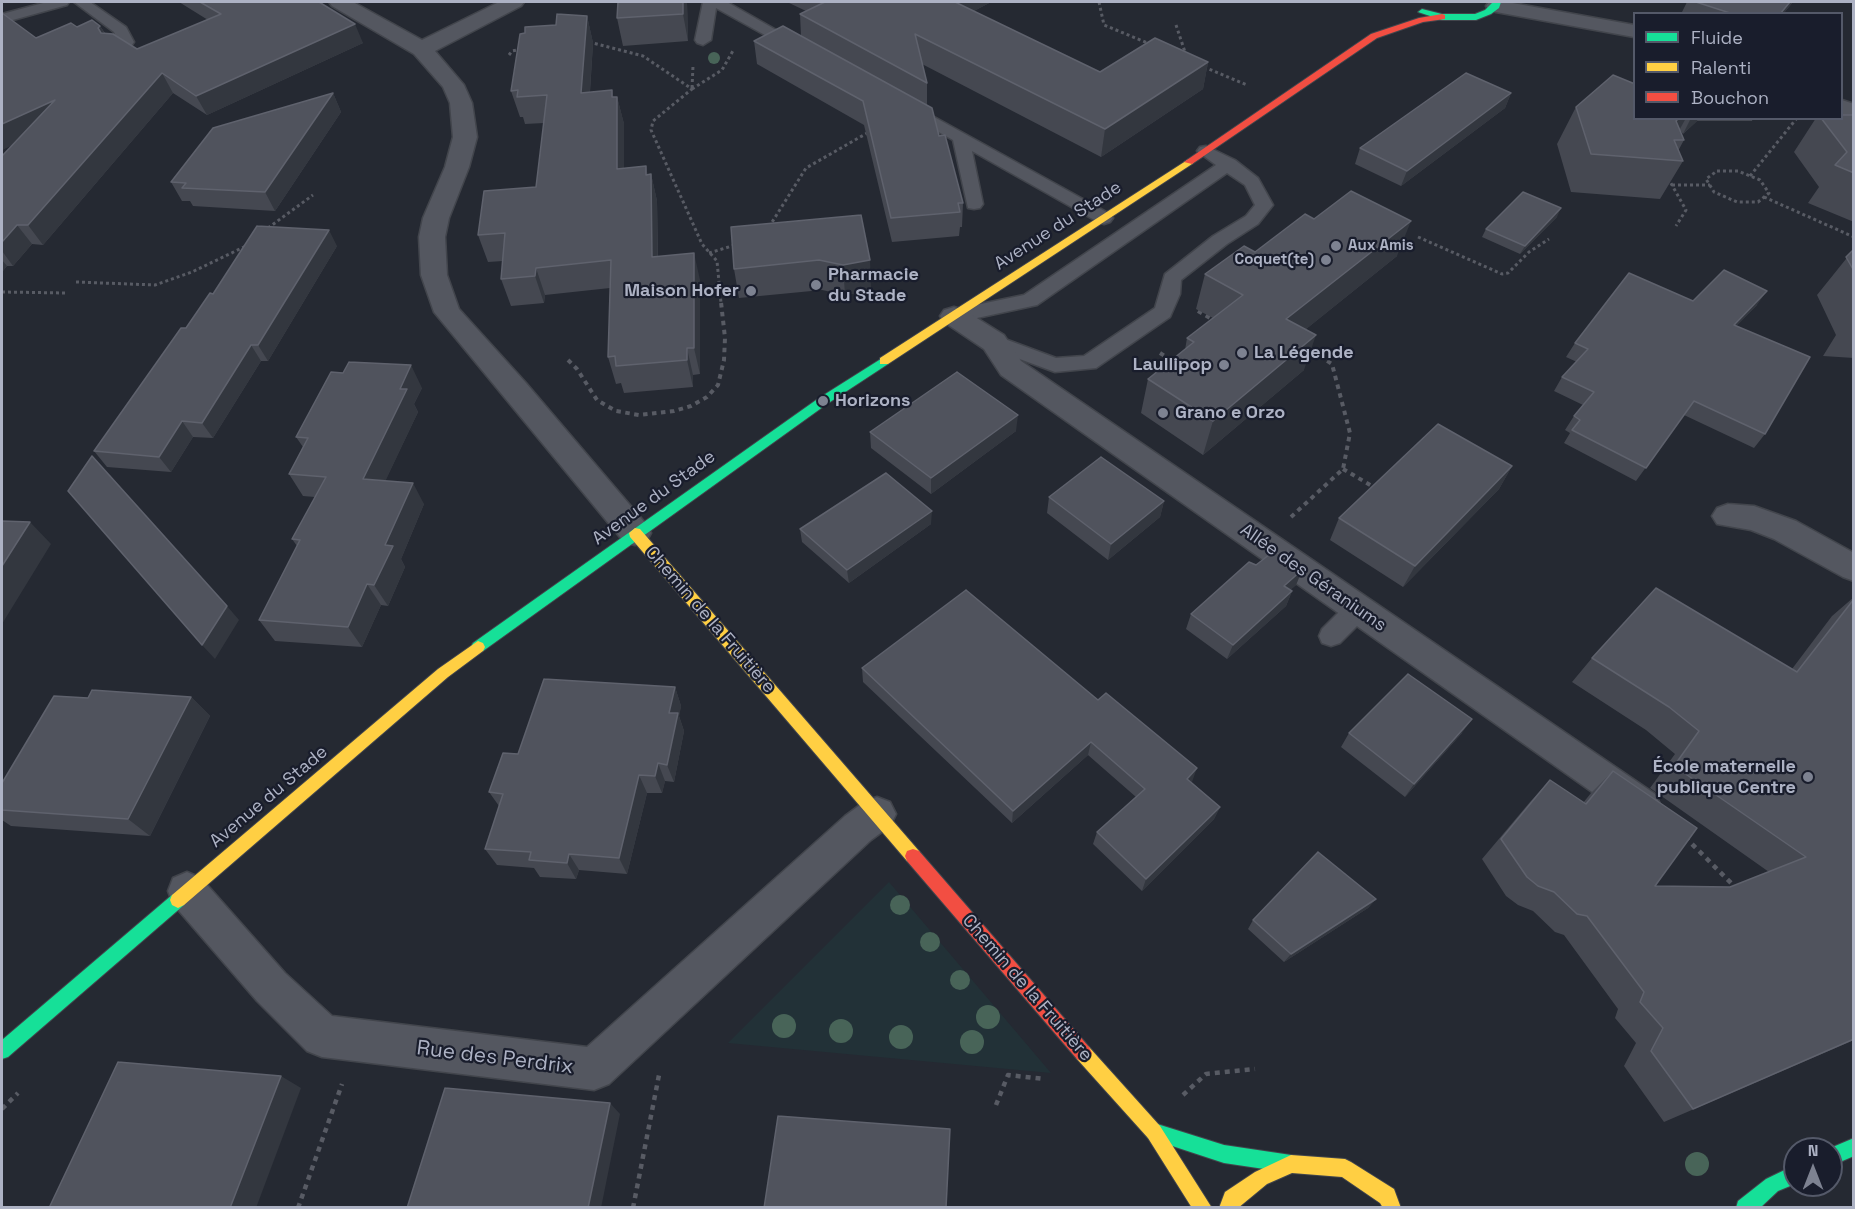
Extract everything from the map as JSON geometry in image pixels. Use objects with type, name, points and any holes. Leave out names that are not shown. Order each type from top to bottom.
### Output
[{"type":"main road","points":[[1410,6],[1442,17],[1476,17],[1488,12],[1497,4]]},
{"type":"main road","name":"Avenue du Stade","points":[[1374,36],[1390,14]]},
{"type":"main road","name":"Avenue du Stade","points":[[2,1051],[443,673],[635,533],[823,401],[1283,100],[1374,36],[1422,20],[1442,17]]},
{"type":"main road","name":"Chemin de la Fruitière","points":[[635,533],[1053,1019],[1154,1132],[1203,1208]]},
{"type":"main road","points":[[1154,1132],[1224,1154],[1291,1164],[1345,1168],[1389,1202],[1401,1208]]},
{"type":"main road","points":[[1228,1208],[1232,1199],[1261,1178],[1291,1164]]},
{"type":"main road","points":[[1744,1208],[1772,1185],[1783,1180]]},
{"type":"street","name":"Chemin de la Fruitière","points":[[339,2],[422,49],[453,85],[462,103],[465,137],[461,157],[436,218],[432,237],[434,275],[444,306],[635,533]]},
{"type":"street","points":[[422,49],[514,2]]},
{"type":"street","points":[[1497,4],[1633,31]]},
{"type":"street","name":"Allée des Géraniums","points":[[954,316],[994,342],[1011,368],[1680,832]]},
{"type":"street","points":[[1728,516],[1754,518],[1785,530],[1854,568]]},
{"type":"street","name":"Rue des Perdrix","points":[[187,891],[271,987],[317,1033],[327,1038],[594,1069],[849,836],[877,814]]},
{"type":"lane","points":[[2,18],[62,2]]},
{"type":"lane","points":[[81,2],[121,30],[126,42],[120,48]]},
{"type":"lane","points":[[703,40],[710,2]]},
{"type":"lane","points":[[717,2],[817,57]]},
{"type":"lane","points":[[890,98],[1104,218]]},
{"type":"lane","points":[[961,138],[974,204]]},
{"type":"lane","points":[[994,342],[1055,365],[1089,363],[1163,312],[1170,294],[1172,278],[1220,240],[1252,220],[1264,205],[1252,182],[1229,164],[1206,151]]},
{"type":"lane","points":[[954,316],[1030,300],[1229,164]]},
{"type":"lane","points":[[1331,636],[1358,609]]},
{"type":"path","points":[[1099,2],[1104,25],[1156,47]]},
{"type":"path","points":[[1176,25],[1187,60],[1177,56]]},
{"type":"path","points":[[568,360],[577,369],[592,396],[608,408],[621,413],[639,415],[666,413],[692,406],[715,391],[721,378],[725,338],[717,261],[702,244],[651,130],[653,121],[692,88],[722,70],[738,47],[785,39]]},
{"type":"path","points":[[582,43],[598,44],[638,54],[692,88]]},
{"type":"path","points":[[509,55],[514,50],[527,49]]},
{"type":"path","points":[[1198,64],[1283,100]]},
{"type":"path","points":[[763,235],[777,217],[806,168],[911,109]]},
{"type":"path","points":[[1750,176],[1795,120]]},
{"type":"path","points":[[1717,171],[1738,171],[1760,180],[1769,193],[1758,202],[1737,202],[1714,192],[1710,185],[1706,179],[1717,171]]},
{"type":"path","points":[[1665,172],[1686,210],[1676,226]]},
{"type":"path","points":[[1672,185],[1710,185]]},
{"type":"path","points":[[266,230],[313,195]]},
{"type":"path","points":[[1764,197],[1854,237]]},
{"type":"path","points":[[1418,237],[1502,274],[1508,273],[1529,252],[1549,239]]},
{"type":"path","points":[[76,282],[155,285],[192,272],[252,242]]},
{"type":"path","points":[[710,253],[743,243]]},
{"type":"path","points":[[2,292],[67,293]]},
{"type":"path","points":[[1262,543],[1343,469],[1350,433],[1335,370],[1327,359],[1304,347]]},
{"type":"path","points":[[1343,469],[1372,486]]},
{"type":"path","points":[[1680,832],[1746,898]]},
{"type":"path","points":[[298,1208],[369,1043]]},
{"type":"path","points":[[1180,1097],[1206,1074],[1255,1069]]},
{"type":"path","points":[[633,1208],[659,1075]]},
{"type":"shaded area","points":[[889,882],[1051,1073],[728,1043]]},
{"type":"building","points":[[200,2],[319,2],[355,24],[196,96],[162,73],[28,225],[17,225],[2,242],[2,156],[55,100],[2,124],[2,13],[36,38],[71,23],[77,27],[92,20],[100,26],[98,28],[101,33],[113,34],[137,49],[221,14]]},
{"type":"building","points":[[618,2],[683,2],[683,14],[617,18]]},
{"type":"building","points":[[825,2],[955,2],[1100,72],[1155,38],[1208,62],[1105,129],[915,34],[927,83],[800,14]]},
{"type":"building","points":[[1696,2],[1790,2],[1782,12],[1727,12]]},
{"type":"building","points":[[557,14],[587,16],[581,93],[612,90],[612,97],[617,97],[617,169],[646,166],[646,175],[651,174],[652,257],[694,253],[694,348],[687,348],[687,360],[616,366],[615,356],[608,357],[611,260],[536,268],[535,276],[501,279],[505,233],[478,235],[484,191],[536,187],[547,95],[517,97],[518,90],[511,91],[520,34],[525,33],[525,27],[556,25]]},
{"type":"building","points":[[783,26],[932,108],[939,136],[945,135],[963,203],[958,203],[960,212],[891,218],[863,101],[754,41]]},
{"type":"building","points":[[1466,73],[1511,93],[1407,171],[1360,148]]},
{"type":"building","points":[[1613,75],[1633,83],[1633,120],[1677,120],[1684,140],[1674,140],[1683,161],[1591,154],[1576,107]]},
{"type":"building","points":[[333,93],[265,192],[182,188],[186,183],[171,182],[213,128]]},
{"type":"building","points":[[1843,115],[1854,115],[1854,173],[1835,165],[1847,152],[1823,120],[1843,120]]},
{"type":"building","points":[[1351,191],[1411,221],[1286,319],[1316,335],[1213,421],[1148,379],[1194,342],[1187,338],[1243,295],[1205,274],[1244,246],[1255,252],[1305,214],[1314,219]]},
{"type":"building","points":[[1523,192],[1561,208],[1525,246],[1486,229]]},
{"type":"building","points":[[861,215],[870,260],[843,265],[819,260],[734,269],[731,227]]},
{"type":"building","points":[[257,226],[329,230],[258,345],[251,345],[202,423],[182,421],[159,457],[94,451],[181,328],[186,328],[210,293],[213,294]]},
{"type":"building","points":[[1854,249],[1854,271],[1846,257]]},
{"type":"building","points":[[1724,270],[1767,291],[1734,325],[1810,357],[1765,434],[1694,401],[1646,468],[1572,430],[1580,420],[1574,416],[1594,392],[1562,377],[1588,349],[1575,343],[1629,273],[1693,301]]},
{"type":"building","points":[[349,362],[411,365],[400,389],[407,389],[363,479],[413,483],[385,545],[393,546],[374,585],[367,584],[348,627],[259,620],[300,540],[292,539],[326,477],[289,474],[308,438],[296,437],[331,372],[343,373]]},
{"type":"building","points":[[957,372],[1018,415],[931,478],[870,432]]},
{"type":"building","points":[[1438,424],[1512,466],[1415,566],[1339,518]]},
{"type":"building","points":[[92,456],[227,606],[202,645],[68,491]]},
{"type":"building","points":[[1101,457],[1164,501],[1111,544],[1049,497]]},
{"type":"building","points":[[886,473],[932,511],[847,570],[800,529]]},
{"type":"building","points":[[2,521],[30,522],[2,566]]},
{"type":"building","points":[[1274,551],[1302,570],[1284,586],[1292,591],[1233,645],[1191,614],[1249,562],[1256,565]]},
{"type":"building","points":[[1656,588],[1797,672],[1854,599],[1854,1039],[1693,1109],[1651,1051],[1663,1028],[1640,1002],[1644,992],[1587,916],[1577,914],[1554,892],[1538,886],[1527,877],[1501,839],[1550,780],[1586,804],[1613,771],[1697,828],[1655,886],[1730,887],[1806,857],[1674,766],[1699,731],[1669,707],[1592,658]]},
{"type":"building","points":[[966,590],[1098,700],[1106,693],[1197,768],[1187,779],[1220,807],[1146,879],[1097,832],[1145,789],[1091,742],[1013,811],[862,668]]},
{"type":"building","points":[[1408,674],[1472,719],[1414,784],[1349,733]]},
{"type":"building","points":[[544,679],[675,687],[669,713],[678,713],[667,765],[658,763],[655,776],[639,775],[619,858],[569,854],[567,863],[529,860],[531,852],[485,849],[503,794],[489,792],[503,753],[518,754]]},
{"type":"building","points":[[92,690],[191,697],[128,819],[2,810],[2,783],[54,696],[88,698]]},
{"type":"building","points":[[1318,852],[1376,899],[1291,954],[1253,920]]},
{"type":"building","points":[[118,1062],[281,1076],[230,1208],[49,1208]]},
{"type":"building","points":[[445,1088],[610,1103],[588,1208],[407,1208]]},
{"type":"building","points":[[778,1116],[950,1129],[946,1208],[764,1208]]},
{"type":"traffic: fast","points":[[1422,12],[1442,17],[1476,17],[1488,12],[1496,6],[1497,2]]},
{"type":"traffic: fast","points":[[478,647],[823,401],[884,361]]},
{"type":"traffic: fast","points":[[2,1051],[178,900]]},
{"type":"traffic: fast","points":[[1154,1132],[1224,1154],[1291,1164]]},
{"type":"traffic: fast","points":[[1843,1152],[1854,1147]]},
{"type":"traffic: fast","points":[[1745,1208],[1772,1185],[1783,1180]]},
{"type":"traffic: slow","points":[[884,361],[1189,162]]},
{"type":"traffic: slow","points":[[635,533],[913,856]]},
{"type":"traffic: slow","points":[[178,900],[443,673],[478,647]]},
{"type":"traffic: slow","points":[[1083,1053],[1154,1132],[1203,1208]]},
{"type":"traffic: slow","points":[[1228,1208],[1232,1199],[1261,1178],[1291,1164],[1345,1168],[1387,1196],[1392,1208]]},
{"type":"traffic: jam","points":[[1189,162],[1374,36],[1422,20],[1442,17]]},
{"type":"traffic: jam","points":[[913,856],[1083,1053]]},
{"type":"place","name":"Aux Amis","points":[[1336,246]]},
{"type":"place","name":"Coquet(te)","points":[[1326,260]]},
{"type":"place","name":"Pharmacie du Stade","points":[[816,285]]},
{"type":"place","name":"Maison Hofer","points":[[751,291]]},
{"type":"place","name":"La Légende","points":[[1242,353]]},
{"type":"place","name":"Laullipop","points":[[1224,365]]},
{"type":"place","name":"Horizons","points":[[823,401]]},
{"type":"place","name":"Grano e Orzo","points":[[1163,413]]},
{"type":"place","name":"École maternelle publique Centre","points":[[1808,777]]}]
